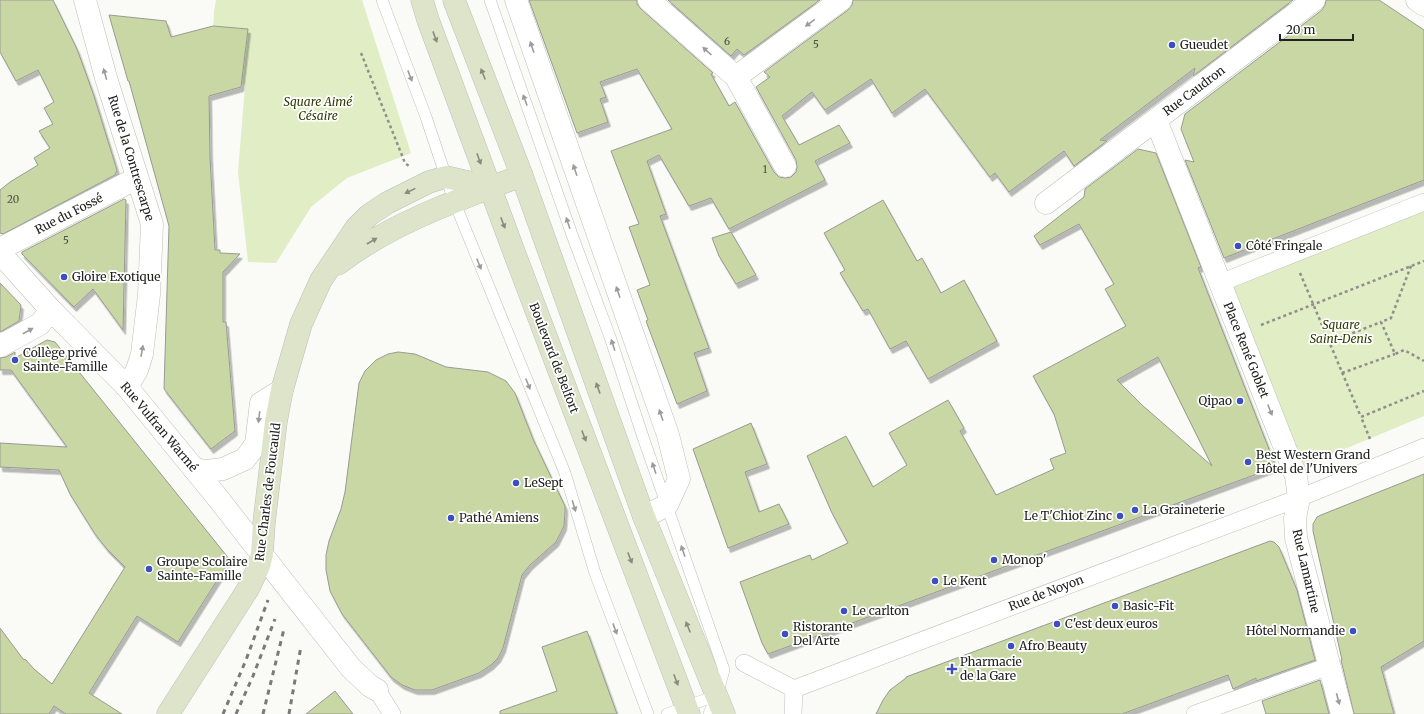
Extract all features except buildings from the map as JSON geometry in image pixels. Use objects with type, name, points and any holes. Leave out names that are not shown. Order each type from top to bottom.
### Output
[{"type":"main road","name":"Boulevard de Belfort","points":[[422,0],[681,712]]},
{"type":"main road","points":[[454,0],[522,176],[644,517],[696,647],[717,708]]},
{"type":"main road","name":"Rue Charles de Foucauld","points":[[329,271],[368,243],[387,232],[454,201],[522,176]]},
{"type":"main road","points":[[438,180],[489,187]]},
{"type":"main road","name":"Rue Charles de Foucauld","points":[[168,714],[248,589],[259,566],[262,554],[264,523],[276,422],[282,390],[301,324],[321,280],[329,271],[356,228],[369,215],[387,203],[438,180]]},
{"type":"street","name":"Rue de la Contrescarpe","points":[[84,0],[106,78],[152,224],[149,295],[142,354],[137,370],[127,387]]},
{"type":"street","points":[[516,0],[668,435],[679,479],[667,505],[644,517]]},
{"type":"street","points":[[649,0],[736,77],[785,166]]},
{"type":"street","points":[[736,77],[841,0]]},
{"type":"street","name":"Rue Caudron","points":[[1220,283],[1156,120],[1314,0]]},
{"type":"street","points":[[1417,0],[1424,5]]},
{"type":"street","points":[[1046,203],[1156,120]]},
{"type":"street","name":"Rue du Fossé","points":[[0,248],[138,178]]},
{"type":"street","points":[[1220,283],[1424,202]]},
{"type":"street","name":"Rue Vulfran Warmé","points":[[0,253],[51,310],[127,387],[262,554],[351,668],[377,690]]},
{"type":"street","name":"Place René Goblet","points":[[1220,283],[1296,476],[1299,498]]},
{"type":"street","points":[[0,346],[40,324],[51,310]]},
{"type":"street","name":"Rue Charles de Foucauld","points":[[194,469],[207,472],[224,469],[245,459],[256,444],[261,403],[282,390]]},
{"type":"street","points":[[1299,498],[1424,447]]},
{"type":"street","name":"Rue Lamartine","points":[[1299,498],[1295,518],[1296,538],[1342,714]]},
{"type":"street","name":"Rue de Noyon","points":[[794,689],[1299,498]]},
{"type":"street","points":[[744,663],[794,689],[793,714]]},
{"type":"street","points":[[1195,714],[1329,666]]},
{"type":"street","points":[[377,690],[392,714]]},
{"type":"lane","points":[[382,0],[426,117],[438,180],[454,201],[564,473],[595,573],[648,714]]},
{"type":"lane","points":[[490,0],[571,232],[610,337],[724,670],[717,708],[681,712]]},
{"type":"path","points":[[361,52],[405,163],[438,180]]},
{"type":"path","points":[[1292,254],[1370,439]]},
{"type":"path","points":[[1240,333],[1424,261]]},
{"type":"path","points":[[1330,342],[1391,318],[1411,266]]},
{"type":"path","points":[[1381,322],[1395,354]]},
{"type":"path","points":[[1342,373],[1404,350],[1424,361]]},
{"type":"path","points":[[1361,417],[1424,391]]},
{"type":"green space","name":"Square Aimé Césaire","points":[[216,0],[362,0],[411,153],[347,178],[311,207],[276,263],[248,262],[238,172],[245,86],[212,53]]},
{"type":"green space","name":"Square Saint-Denis","points":[[1424,210],[1424,416],[1304,466],[1232,284]]},
{"type":"railway","points":[[223,714],[246,660],[268,600]]},
{"type":"railway","points":[[236,714],[253,676],[275,619]]},
{"type":"railway","points":[[263,714],[284,629]]},
{"type":"railway","points":[[289,714],[301,646]]},
{"type":"place","name":"Gueudet","points":[[1172,45]]},
{"type":"place","name":"Côté Fringale","points":[[1238,246]]},
{"type":"place","name":"Gloire Exotique","points":[[64,277]]},
{"type":"place","name":"Collège privé Sainte-Famille","points":[[15,360]]},
{"type":"place","name":"Qipao","points":[[1240,401]]},
{"type":"place","name":"Best Western Grand Hôtel de l'Univers","points":[[1248,462]]},
{"type":"place","name":"LeSept","points":[[516,483]]},
{"type":"place","name":"La Graineterie","points":[[1135,510]]},
{"type":"place","name":"Le T'Chiot Zinc","points":[[1120,516]]},
{"type":"place","name":"Pathé Amiens","points":[[451,518]]},
{"type":"place","name":"Monop'","points":[[994,560]]},
{"type":"place","name":"Groupe Scolaire Sainte-Famille","points":[[149,569]]},
{"type":"place","name":"Le Kent","points":[[935,581]]},
{"type":"place","name":"Basic-Fit","points":[[1115,606]]},
{"type":"place","name":"Le carlton","points":[[844,611]]},
{"type":"place","name":"C'est deux euros","points":[[1057,624]]},
{"type":"place","name":"Hôtel Normandie","points":[[1353,631]]},
{"type":"place","name":"Ristorante Del Arte","points":[[785,634]]},
{"type":"place","name":"Afro Beauty","points":[[1011,646]]},
{"type":"place","name":"Pharmacie de la Gare","points":[[952,669]]}]
